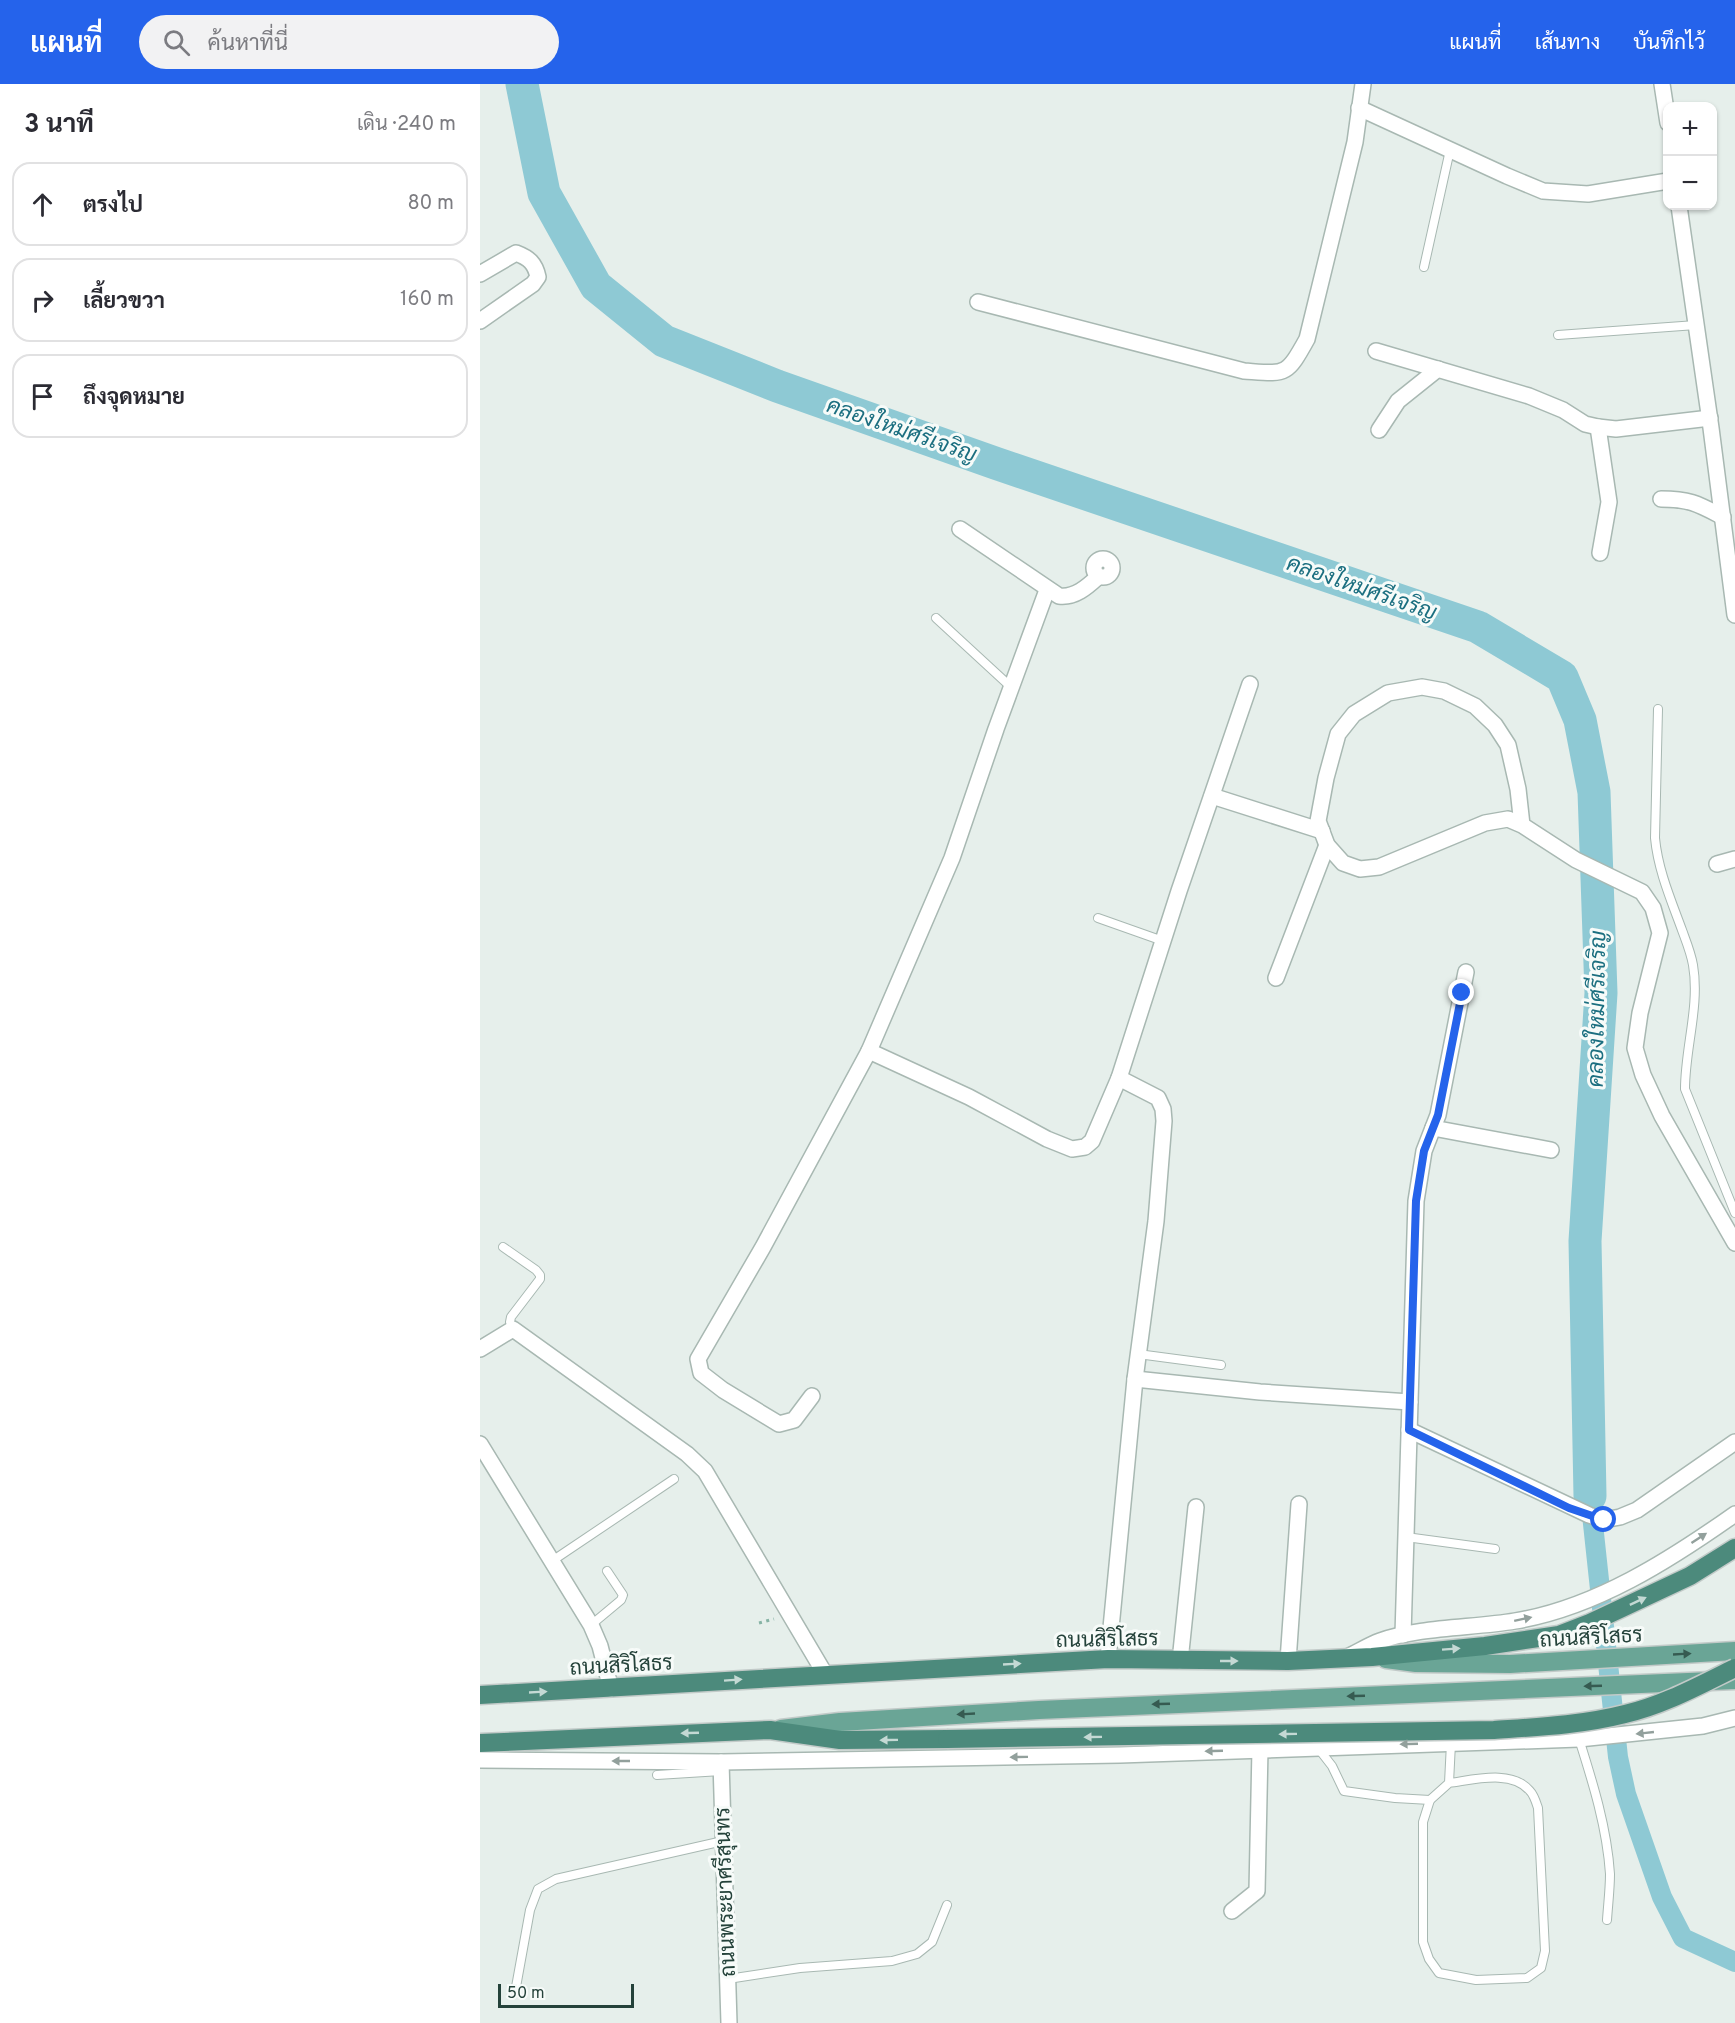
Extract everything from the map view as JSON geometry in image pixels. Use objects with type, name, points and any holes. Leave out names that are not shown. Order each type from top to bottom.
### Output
[{"type":"highway","points":[[1372,1657],[1485,1646],[1559,1635],[1690,1576],[1735,1548]]},
{"type":"highway","name":"ถนนสิริโสธร","points":[[480,1695],[1108,1659],[1180,1661],[1372,1657]]},
{"type":"highway","points":[[480,1743],[770,1730],[840,1740],[1494,1730],[1564,1725],[1626,1714],[1676,1697],[1735,1668]]},
{"type":"main road","name":"ถนนสิริโสธร","points":[[1372,1657],[1416,1663],[1510,1664],[1735,1651]]},
{"type":"main road","points":[[770,1730],[840,1722],[1039,1710],[1735,1680]]},
{"type":"street","points":[[978,302],[1244,371],[1280,373],[1294,364],[1307,339],[1355,142],[1363,84]]},
{"type":"street","points":[[1662,84],[1665,102]]},
{"type":"street","points":[[1359,108],[1543,191],[1588,194],[1663,182]]},
{"type":"street","points":[[1680,210],[1722,517],[1732,566],[1735,615]]},
{"type":"street","points":[[480,274],[516,253],[527,257],[536,266],[538,277],[533,284],[480,321]]},
{"type":"street","points":[[1376,351],[1528,396],[1563,410],[1585,424],[1598,427],[1616,429],[1710,418]]},
{"type":"street","points":[[1379,430],[1398,401],[1438,369]]},
{"type":"street","points":[[1598,427],[1609,502],[1600,553]]},
{"type":"street","points":[[1662,499],[1682,499],[1698,503],[1722,517]]},
{"type":"street","points":[[960,529],[1059,596],[1067,597],[1078,593],[1098,577]]},
{"type":"street","points":[[812,1396],[794,1420],[779,1424],[723,1390],[701,1373],[699,1359],[763,1247],[869,1051],[952,858],[1047,590]]},
{"type":"street","points":[[869,1051],[969,1097],[1047,1139],[1072,1149],[1085,1147],[1092,1141],[1119,1078],[1250,684]]},
{"type":"street","points":[[1522,825],[1518,789],[1509,745],[1495,725],[1475,706],[1444,692],[1422,687],[1388,693],[1354,714],[1338,734],[1326,778],[1318,821],[1324,838],[1343,863],[1360,869],[1379,867],[1492,821],[1508,819],[1522,825],[1576,860],[1642,892],[1653,908],[1660,933],[1640,1013],[1635,1048],[1643,1075],[1681,1151],[1710,1196],[1735,1243]]},
{"type":"street","points":[[1212,796],[1324,838]]},
{"type":"street","points":[[1276,978],[1324,838]]},
{"type":"street","points":[[1717,864],[1735,859]]},
{"type":"street","points":[[1403,1635],[1416,1201],[1424,1151],[1438,1115],[1466,972]]},
{"type":"street","points":[[1108,1659],[1135,1379],[1156,1221],[1164,1121],[1163,1109],[1158,1098],[1119,1078]]},
{"type":"street","points":[[1433,1128],[1551,1150]]},
{"type":"street","points":[[480,1349],[513,1329],[687,1454],[705,1471],[825,1674]]},
{"type":"street","points":[[1135,1379],[1260,1392],[1410,1402]]},
{"type":"street","points":[[1409,1430],[1569,1508],[1604,1520],[1637,1510],[1735,1442]]},
{"type":"street","points":[[480,1444],[591,1625],[600,1646],[611,1689]]},
{"type":"street","points":[[1288,1660],[1299,1504]]},
{"type":"street","points":[[1180,1661],[1196,1507]]},
{"type":"street","points":[[1344,1658],[1380,1641],[1403,1635],[1516,1621],[1553,1613],[1623,1583],[1666,1559],[1735,1514]]},
{"type":"street","points":[[480,1760],[721,1766],[1120,1755],[1579,1739],[1703,1726],[1735,1718]]},
{"type":"street","points":[[1232,1911],[1257,1891],[1260,1749]]},
{"type":"street","name":"ถนนพระยาศรีสุนทร","points":[[721,1766],[729,2023]]},
{"type":"lane","points":[[1424,267],[1450,150]]},
{"type":"lane","points":[[1558,335],[1696,325]]},
{"type":"lane","points":[[936,618],[1011,688]]},
{"type":"lane","points":[[1658,709],[1655,838],[1657,858],[1690,954],[1694,976],[1693,1023],[1685,1073],[1685,1089],[1735,1213]]},
{"type":"lane","points":[[1098,918],[1163,941]]},
{"type":"lane","points":[[502,1247],[540,1275],[540,1279],[511,1317],[510,1323],[513,1329]]},
{"type":"lane","points":[[1138,1354],[1221,1365]]},
{"type":"lane","points":[[552,1561],[674,1479]]},
{"type":"lane","points":[[1406,1537],[1495,1549]]},
{"type":"lane","points":[[591,1625],[621,1600],[623,1595],[607,1571]]},
{"type":"lane","points":[[1579,1739],[1593,1782],[1603,1828],[1610,1875],[1607,1920]]},
{"type":"lane","points":[[1449,1783],[1451,1743]]},
{"type":"lane","points":[[1317,1747],[1332,1766],[1344,1791],[1430,1800]]},
{"type":"lane","points":[[657,1774],[721,1766]]},
{"type":"lane","points":[[1498,1778],[1521,1783],[1531,1792],[1538,1808],[1545,1951],[1541,1968],[1527,1978],[1476,1980],[1439,1973],[1428,1959],[1423,1942],[1423,1822],[1430,1800],[1449,1783],[1498,1778]]},
{"type":"lane","points":[[516,1987],[530,1910],[538,1889],[556,1879],[723,1841]]},
{"type":"lane","points":[[728,1979],[800,1968],[892,1961],[917,1954],[933,1942],[947,1905]]},
{"type":"waterway","name":"คลองใหม่ศรีเจริญ","points":[[522,84],[544,193],[596,286],[664,341],[777,386],[995,463],[1478,627],[1562,677],[1580,720],[1594,792],[1601,993],[1585,1241],[1590,1496]]},
{"type":"waterway","points":[[1590,1496],[1618,1757],[1626,1794],[1662,1897],[1683,1938],[1735,1962]]},
{"type":"route","points":[[1462,993],[1438,1115],[1424,1151],[1416,1201],[1409,1430],[1569,1508],[1604,1520]]}]
